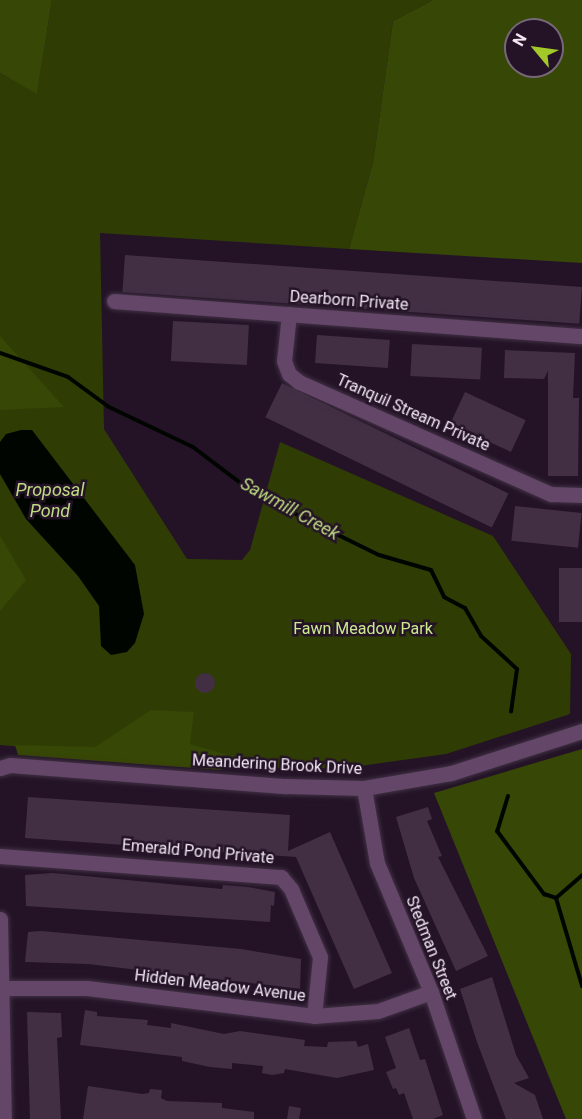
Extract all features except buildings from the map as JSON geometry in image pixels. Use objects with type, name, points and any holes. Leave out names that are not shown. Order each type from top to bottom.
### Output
[{"type":"street","name":"Dearborn Private","points":[[114,301],[582,336]]},
{"type":"street","name":"Tranquil Stream Private","points":[[289,314],[284,361],[289,374],[299,382],[551,494],[582,495]]},
{"type":"street","name":"Meandering Brook Drive","points":[[0,768],[10,765],[286,786],[364,788],[479,766],[582,731]]},
{"type":"street","name":"Stedman Street","points":[[364,788],[377,863],[431,992],[474,1119]]},
{"type":"street","name":"Emerald Pond Private","points":[[0,856],[281,877],[291,889],[320,957],[314,1016]]},
{"type":"street","points":[[0,919],[4,1119]]},
{"type":"street","name":"Hidden Meadow Avenue","points":[[2,988],[87,988],[314,1016],[378,1011],[431,992]]},
{"type":"green space","points":[[0,0],[52,0],[37,94],[0,73]]},
{"type":"green space","name":"Fawn Meadow Park","points":[[52,0],[433,0],[393,21],[373,162],[349,249],[100,233],[104,429],[187,559],[242,560],[250,550],[280,442],[493,536],[571,654],[570,714],[446,754],[345,768],[275,768],[0,745],[0,73],[37,93]]},
{"type":"green space","points":[[433,0],[582,0],[582,263],[349,249],[373,162],[393,21]]},
{"type":"green space","points":[[0,336],[64,407],[0,410]]},
{"type":"green space","points":[[0,536],[26,580],[0,611]]},
{"type":"green space","points":[[151,710],[194,712],[190,744],[234,757],[221,770],[18,755],[15,745],[95,747]]},
{"type":"green space","points":[[582,749],[582,1119],[566,1119],[434,793]]},
{"type":"water","name":"Proposal Pond","points":[[32,430],[135,565],[144,614],[135,643],[127,652],[111,655],[101,646],[99,606],[78,576],[26,519],[0,474],[0,442],[6,434]]},
{"type":"waterway","name":"Sawmill Creek","points":[[0,353],[68,377],[109,407],[193,447],[255,494],[379,555],[431,570],[444,597],[465,608],[481,636],[517,669],[511,712]]},
{"type":"waterway","name":"Sawmill Creek","points":[[508,796],[497,831],[544,894],[556,898],[582,986]]},
{"type":"waterway","points":[[556,898],[582,875]]}]
